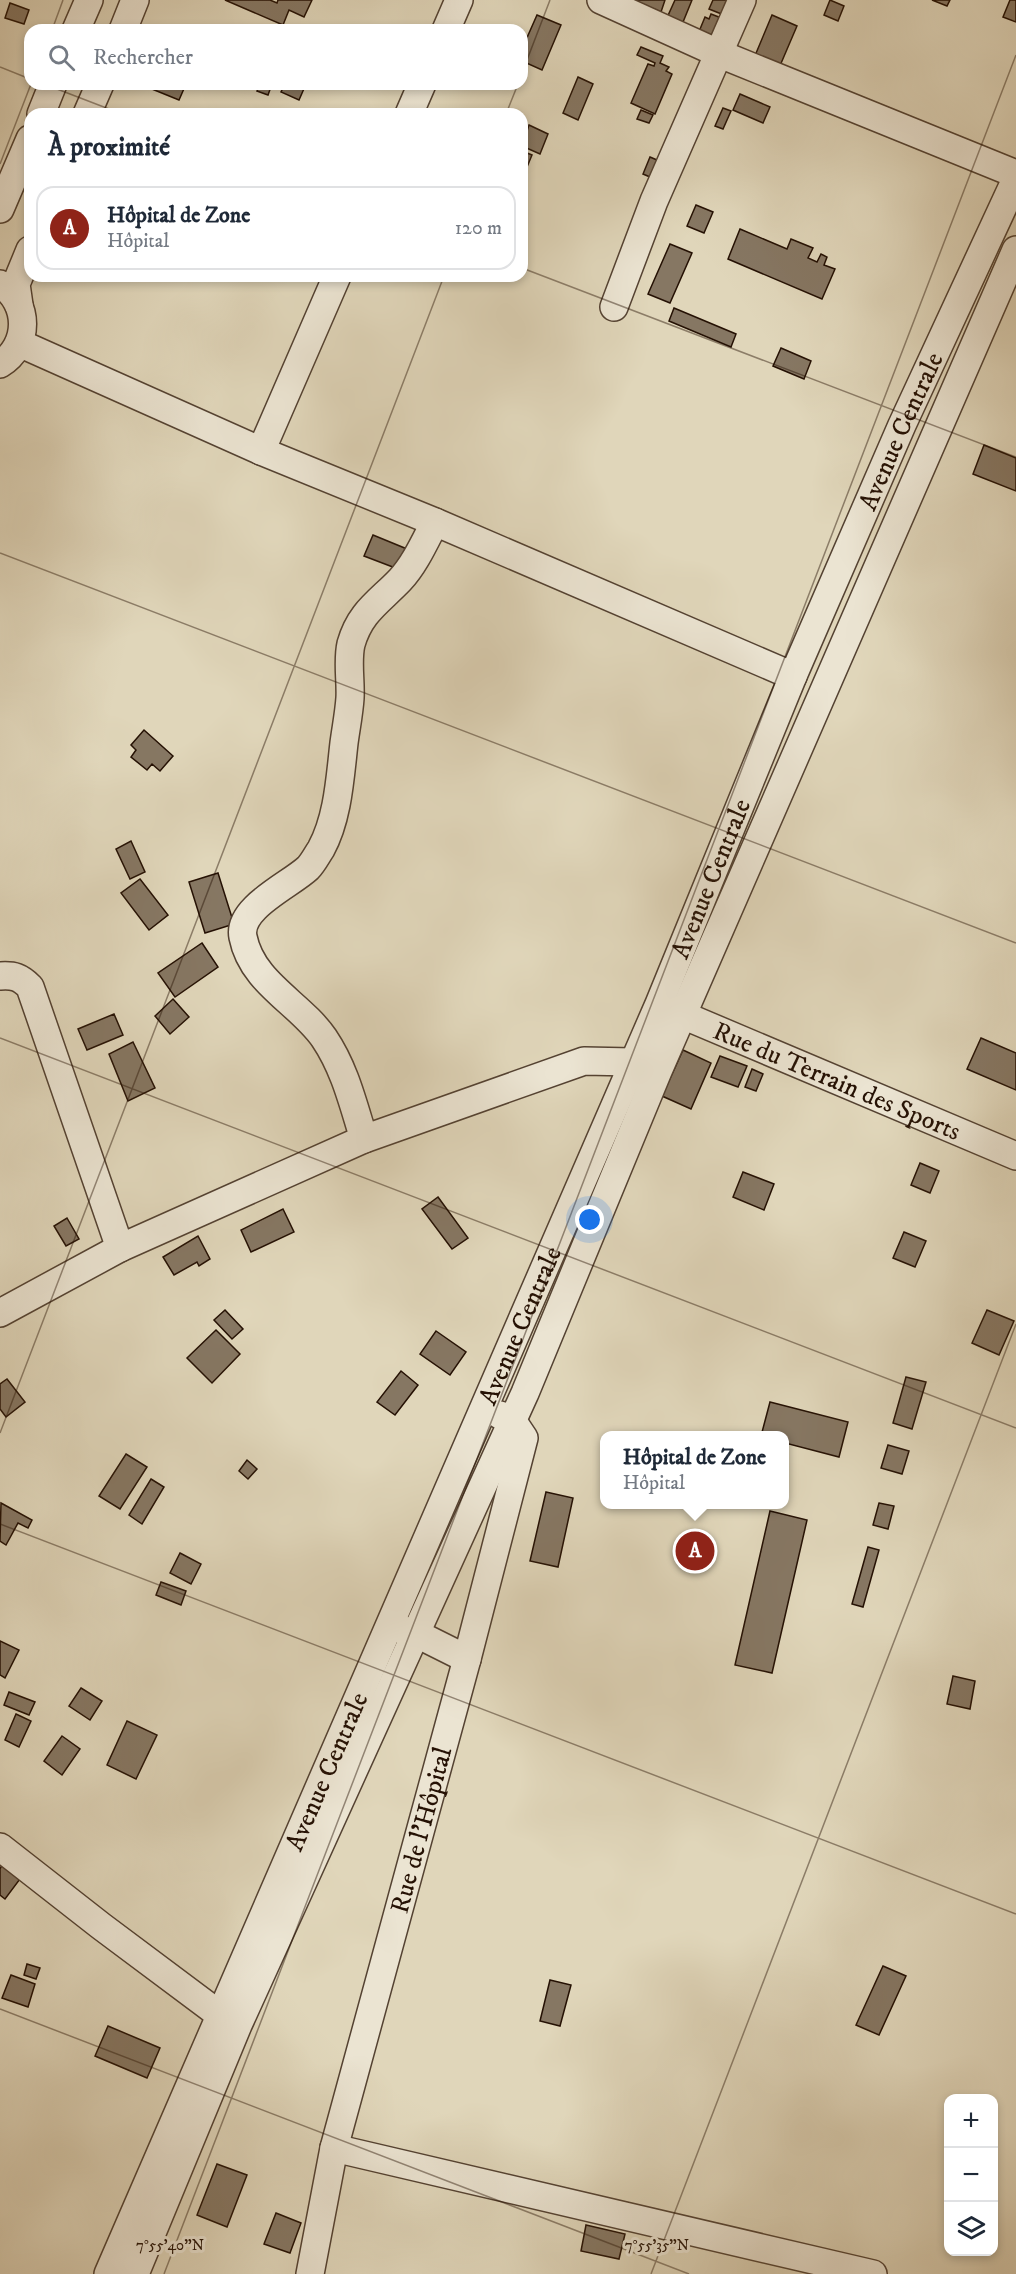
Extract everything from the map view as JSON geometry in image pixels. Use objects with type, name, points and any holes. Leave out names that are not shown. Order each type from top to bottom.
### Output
[{"type":"street","points":[[79,24],[89,0]]},
{"type":"street","points":[[125,24],[135,0]]},
{"type":"street","points":[[449,24],[459,0]]},
{"type":"street","points":[[601,0],[720,54],[1016,174]]},
{"type":"street","points":[[614,307],[654,201],[742,0]]},
{"type":"street","points":[[43,108],[51,90]]},
{"type":"street","points":[[90,108],[97,90]]},
{"type":"street","points":[[412,108],[419,90]]},
{"type":"street","points":[[0,209],[24,153]]},
{"type":"street","name":"Avenue Centrale","points":[[671,1010],[793,676],[902,424],[1016,179]]},
{"type":"street","name":"Avenue Centrale","points":[[135,2274],[229,2020],[347,1720],[485,1408],[671,1010],[1016,250]]},
{"type":"street","points":[[0,364],[7,359],[19,343],[23,324],[16,284],[24,265]]},
{"type":"street","points":[[261,452],[334,282]]},
{"type":"street","points":[[0,284],[8,289],[20,305]]},
{"type":"street","points":[[19,343],[261,452],[435,522],[793,676]]},
{"type":"street","points":[[364,1139],[346,1080],[337,1059],[323,1036],[265,979],[250,957],[242,935],[245,919],[257,906],[309,867],[322,848],[332,820],[339,786],[350,699],[351,646],[358,623],[375,603],[401,579],[435,522]]},
{"type":"street","points":[[0,976],[11,975],[21,978],[30,987],[120,1248]]},
{"type":"street","name":"Rue du Terrain des Sports","points":[[671,1010],[1016,1156]]},
{"type":"street","points":[[0,1313],[120,1248],[364,1139],[584,1061],[645,1066]]},
{"type":"street","name":"Avenue Centrale","points":[[108,2274],[417,1634],[525,1394],[645,1066]]},
{"type":"street","points":[[485,1408],[512,1420]]},
{"type":"street","name":"Rue de l'Hôpital","points":[[310,2274],[334,2148],[467,1659],[524,1438],[512,1420]]},
{"type":"street","points":[[390,1626],[417,1634],[467,1659]]},
{"type":"street","points":[[0,1847],[101,1926],[229,2020]]},
{"type":"street","points":[[334,2148],[873,2274]]},
{"type":"building","points":[[225,0],[270,0],[277,3],[278,0],[312,0],[304,17],[289,10],[283,24]]},
{"type":"building","points":[[633,0],[665,0],[661,12]]},
{"type":"building","points":[[675,0],[692,0],[681,27],[666,20]]},
{"type":"building","points":[[713,0],[730,0],[724,15],[709,9]]},
{"type":"building","points":[[830,0],[844,6],[838,21],[824,15]]},
{"type":"building","points":[[932,0],[950,0],[947,6]]},
{"type":"building","points":[[1010,0],[1016,0],[1016,22],[1003,17]]},
{"type":"building","points":[[10,3],[29,10],[24,24],[5,18]]},
{"type":"building","points":[[711,14],[729,21],[717,49],[698,34],[705,17],[709,19]]},
{"type":"building","points":[[537,15],[561,25],[542,70],[528,64],[528,35]]},
{"type":"building","points":[[772,15],[797,26],[779,68],[754,58]]},
{"type":"building","points":[[641,47],[663,56],[660,63],[669,67],[666,71],[672,74],[655,114],[631,103],[648,64],[654,66],[655,63],[637,55]]},
{"type":"building","points":[[578,77],[593,84],[578,120],[563,113]]},
{"type":"building","points":[[154,90],[183,90],[179,100]]},
{"type":"building","points":[[257,90],[270,90],[268,95]]},
{"type":"building","points":[[282,90],[303,90],[299,100],[281,92]]},
{"type":"building","points":[[740,94],[770,107],[763,123],[733,110]]},
{"type":"building","points":[[723,108],[731,111],[723,129],[715,126]]},
{"type":"building","points":[[641,110],[653,115],[649,123],[637,119]]},
{"type":"building","points":[[529,125],[548,134],[540,154],[528,149]]},
{"type":"building","points":[[650,157],[664,163],[657,180],[643,174]]},
{"type":"building","points":[[696,205],[713,212],[704,233],[687,226]]},
{"type":"building","points":[[740,229],[787,249],[791,239],[813,248],[808,258],[817,262],[821,254],[827,257],[824,265],[835,269],[822,299],[728,259]]},
{"type":"building","points":[[670,244],[692,253],[670,303],[648,294]]},
{"type":"building","points":[[674,308],[736,334],[731,347],[669,321]]},
{"type":"building","points":[[781,348],[811,361],[804,379],[773,366]]},
{"type":"building","points":[[984,445],[1016,458],[1016,491],[973,474]]},
{"type":"building","points":[[373,535],[407,549],[398,569],[364,556]]},
{"type":"building","points":[[144,730],[173,756],[160,771],[152,764],[147,770],[131,757],[136,750],[131,745]]},
{"type":"building","points":[[131,841],[145,872],[130,879],[116,849]]},
{"type":"building","points":[[218,873],[234,924],[205,933],[189,882]]},
{"type":"building","points":[[140,879],[168,915],[149,930],[121,893]]},
{"type":"building","points":[[202,943],[218,967],[175,997],[158,973]]},
{"type":"building","points":[[173,999],[189,1017],[170,1034],[155,1016]]},
{"type":"building","points":[[114,1014],[123,1035],[87,1050],[78,1029]]},
{"type":"building","points":[[981,1038],[1016,1053],[1016,1090],[967,1069]]},
{"type":"building","points":[[133,1042],[155,1088],[128,1101],[109,1054]]},
{"type":"building","points":[[683,1050],[711,1063],[691,1109],[662,1096]]},
{"type":"building","points":[[720,1056],[747,1066],[738,1087],[711,1077]]},
{"type":"building","points":[[752,1069],[763,1074],[756,1091],[745,1087]]},
{"type":"building","points":[[920,1163],[939,1171],[930,1193],[911,1185]]},
{"type":"building","points":[[743,1172],[774,1184],[764,1210],[733,1197]]},
{"type":"building","points":[[438,1197],[468,1238],[452,1249],[422,1209]]},
{"type":"building","points":[[283,1209],[294,1232],[251,1252],[241,1230]]},
{"type":"building","points":[[67,1218],[79,1239],[66,1246],[54,1226]]},
{"type":"building","points":[[904,1232],[926,1241],[915,1267],[893,1258]]},
{"type":"building","points":[[198,1236],[210,1259],[199,1266],[197,1262],[174,1275],[163,1257]]},
{"type":"building","points":[[225,1310],[243,1329],[232,1339],[214,1320]]},
{"type":"building","points":[[987,1310],[1014,1321],[999,1355],[972,1343]]},
{"type":"building","points":[[216,1330],[240,1354],[212,1383],[187,1358]]},
{"type":"building","points":[[436,1331],[466,1352],[450,1375],[420,1354]]},
{"type":"building","points":[[401,1371],[418,1385],[395,1415],[377,1402]]},
{"type":"building","points":[[906,1377],[926,1382],[912,1429],[893,1423]]},
{"type":"building","points":[[7,1379],[25,1402],[6,1417],[0,1409],[0,1384]]},
{"type":"building","points":[[770,1402],[848,1422],[839,1457],[789,1444],[789,1431],[762,1431]]},
{"type":"building","points":[[888,1445],[909,1451],[902,1474],[881,1468]]},
{"type":"building","points":[[126,1454],[147,1467],[120,1509],[99,1496]]},
{"type":"building","points":[[247,1460],[257,1469],[248,1479],[239,1471]]},
{"type":"building","points":[[151,1479],[164,1487],[142,1524],[129,1515]]},
{"type":"building","points":[[546,1492],[573,1498],[558,1567],[530,1561]]},
{"type":"building","points":[[1,1503],[32,1520],[28,1528],[18,1523],[6,1545],[0,1541]]},
{"type":"building","points":[[879,1503],[894,1506],[888,1529],[873,1525]]},
{"type":"building","points":[[770,1511],[807,1520],[772,1673],[735,1665]]},
{"type":"building","points":[[868,1547],[879,1550],[863,1607],[852,1604]]},
{"type":"building","points":[[180,1553],[201,1564],[191,1584],[170,1573]]},
{"type":"building","points":[[161,1582],[186,1591],[181,1605],[156,1595]]},
{"type":"building","points":[[0,1641],[19,1650],[5,1678],[0,1675]]},
{"type":"building","points":[[953,1676],[975,1681],[970,1709],[947,1704]]},
{"type":"building","points":[[81,1688],[102,1701],[90,1720],[69,1706]]},
{"type":"building","points":[[9,1692],[35,1702],[29,1715],[4,1705]]},
{"type":"building","points":[[16,1714],[31,1721],[19,1747],[5,1740]]},
{"type":"building","points":[[127,1721],[157,1735],[136,1779],[107,1765]]},
{"type":"building","points":[[62,1736],[80,1749],[62,1775],[44,1761]]},
{"type":"building","points":[[2,1865],[20,1879],[5,1899],[0,1895]]},
{"type":"building","points":[[27,1964],[40,1968],[36,1979],[24,1975]]},
{"type":"building","points":[[883,1966],[906,1976],[879,2035],[856,2025]]},
{"type":"building","points":[[11,1975],[35,1984],[28,2007],[2,1998]]},
{"type":"building","points":[[550,1980],[571,1985],[560,2026],[540,2021]]},
{"type":"building","points":[[108,2026],[160,2048],[147,2078],[95,2056]]},
{"type":"building","points":[[217,2164],[247,2175],[227,2227],[197,2215]]},
{"type":"building","points":[[276,2213],[301,2223],[290,2253],[264,2244]]},
{"type":"building","points":[[586,2225],[625,2234],[619,2259],[581,2251]]},
{"type":"place","name":"Hôpital de Zone","points":[[695,1551]]}]
